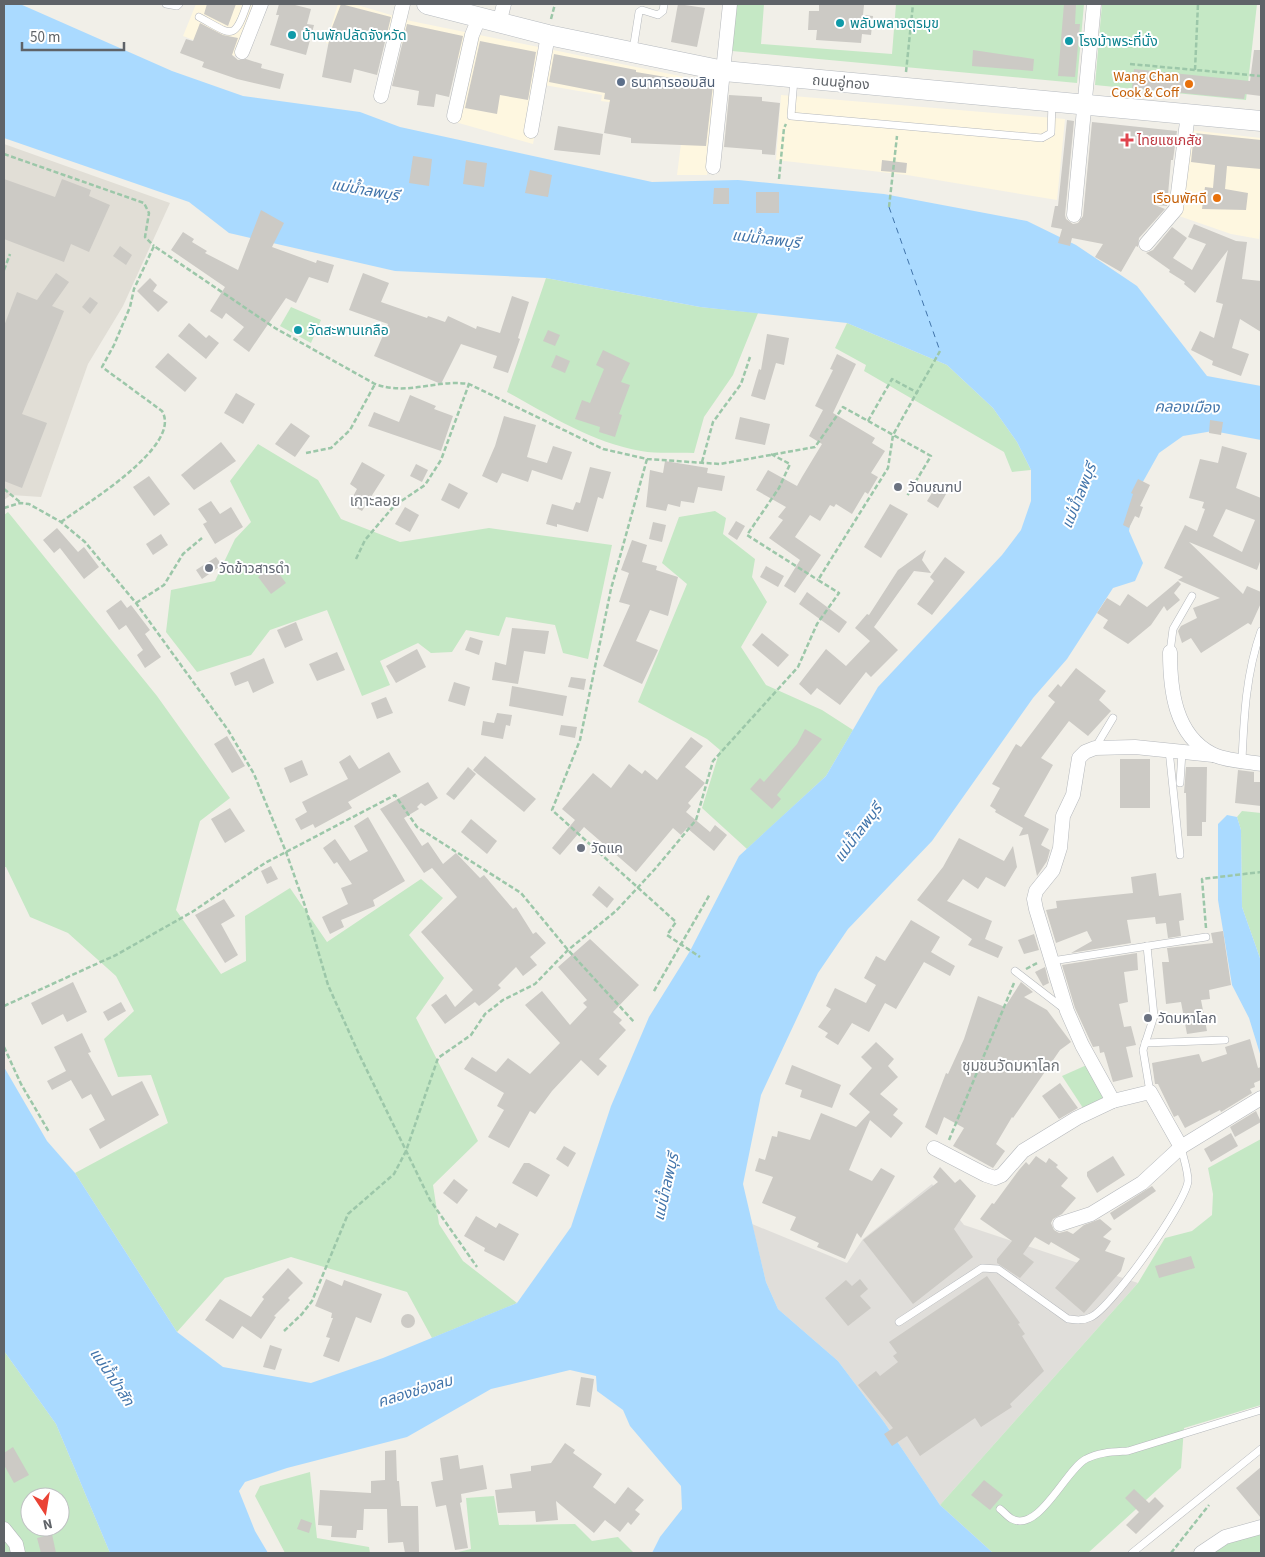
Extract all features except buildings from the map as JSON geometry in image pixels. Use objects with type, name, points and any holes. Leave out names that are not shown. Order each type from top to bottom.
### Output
[{"type":"main road","name":"ถนนอู่ทอง","points":[[427,4],[480,14],[500,24],[548,35],[724,71],[1052,100],[1261,121]]},
{"type":"street","points":[[242,52],[261,4]]},
{"type":"street","points":[[380,96],[403,4]]},
{"type":"street","points":[[500,24],[504,4]]},
{"type":"street","points":[[713,167],[730,4]]},
{"type":"street","points":[[1074,215],[1094,4]]},
{"type":"street","points":[[454,116],[472,35],[480,14]]},
{"type":"street","points":[[531,131],[548,35]]},
{"type":"street","points":[[1146,244],[1176,209],[1188,114]]},
{"type":"street","points":[[1170,652],[1172,692],[1184,726],[1195,743],[1213,755]]},
{"type":"street","points":[[1112,1101],[1082,1045],[1067,1011],[1036,909],[1036,891],[1053,870],[1060,848],[1063,816],[1072,795],[1079,758],[1085,752],[1095,748],[1135,747],[1213,755],[1261,764]]},
{"type":"street","points":[[939,1150],[986,1176],[995,1178],[1002,1175],[1023,1151],[1077,1118],[1112,1101],[1150,1092],[1181,1147]]},
{"type":"street","points":[[1060,1224],[1091,1214],[1142,1183],[1181,1147],[1261,1098]]},
{"type":"street","points":[[1201,1553],[1225,1537],[1261,1527]]},
{"type":"street","points":[[4,1529],[16,1544],[18,1553]]},
{"type":"lane","points":[[166,4],[177,6],[179,4]]},
{"type":"lane","points":[[199,17],[227,32],[234,31],[239,27],[247,4]]},
{"type":"lane","points":[[633,53],[640,12],[642,10],[658,15],[663,11],[664,4]]},
{"type":"lane","points":[[794,78],[791,116],[1042,138],[1051,133],[1052,100]]},
{"type":"lane","points":[[1170,652],[1173,628],[1192,596]]},
{"type":"lane","points":[[1242,760],[1244,709],[1249,670],[1261,631]]},
{"type":"lane","points":[[1095,748],[1113,718]]},
{"type":"lane","points":[[1175,751],[1180,783]]},
{"type":"lane","points":[[1175,751],[1180,855]]},
{"type":"lane","points":[[1052,958],[1206,937]]},
{"type":"lane","points":[[1147,946],[1154,1016],[1143,1050],[1150,1092]]},
{"type":"lane","points":[[1017,972],[1067,1011]]},
{"type":"lane","points":[[1145,1043],[1225,1040]]},
{"type":"lane","points":[[899,1322],[982,1268],[990,1267],[998,1269],[1068,1319],[1081,1320],[1092,1317],[1128,1280],[1179,1200],[1188,1181],[1181,1147]]},
{"type":"lane","points":[[1000,1509],[1012,1520],[1021,1521],[1032,1517],[1046,1504],[1085,1459],[1105,1453],[1128,1451],[1261,1410]]},
{"type":"lane","points":[[1132,1553],[1261,1449]]},
{"type":"path","points":[[904,87],[913,4]]},
{"type":"path","points":[[1195,70],[1198,4]]},
{"type":"path","points":[[1130,64],[1261,76]]},
{"type":"path","points":[[779,179],[784,128],[791,116]]},
{"type":"path","points":[[889,206],[898,124]]},
{"type":"path","points":[[4,154],[144,203],[149,213],[145,237],[154,246],[275,328],[375,384],[400,390],[453,382],[469,384],[603,449],[647,459],[702,462],[737,463],[770,454],[815,447],[843,407],[931,456],[907,496]]},
{"type":"path","points":[[60,522],[139,466],[152,451],[166,425],[166,419],[162,411],[102,367],[114,345],[130,307],[134,289],[154,246]]},
{"type":"path","points":[[4,270],[10,254]]},
{"type":"path","points":[[818,580],[888,468],[893,435],[940,351]]},
{"type":"path","points":[[702,462],[713,422],[741,384],[750,357]]},
{"type":"path","points":[[868,420],[892,379],[918,393]]},
{"type":"path","points":[[306,454],[331,448],[350,430],[375,384]]},
{"type":"path","points":[[356,559],[365,540],[394,506],[425,485],[441,460],[469,384]]},
{"type":"path","points":[[284,1331],[302,1314],[312,1300],[348,1214],[394,1174],[406,1150],[438,1058],[471,1035],[485,1014],[503,1000],[535,984],[568,950],[616,910],[696,820],[713,761],[798,667],[817,624],[839,593],[747,535],[780,488],[790,464],[770,454]]},
{"type":"path","points":[[647,459],[611,588],[580,740],[552,810],[676,922],[667,934],[700,957]]},
{"type":"path","points":[[4,489],[20,502],[29,504],[60,522],[85,542],[136,603],[228,730],[254,774],[286,852],[305,906],[328,985],[430,1200],[477,1267]]},
{"type":"path","points":[[4,508],[20,502]]},
{"type":"path","points":[[136,603],[164,585],[183,554],[202,538]]},
{"type":"path","points":[[4,1006],[116,956],[192,912],[265,863],[395,795],[417,827],[521,892],[568,950],[634,1022]]},
{"type":"path","points":[[1206,937],[1202,879],[1261,872]]},
{"type":"path","points":[[654,990],[682,946],[710,894]]},
{"type":"path","points":[[939,1150],[1017,972],[1052,958]]},
{"type":"path","points":[[4,1047],[21,1084],[49,1132]]},
{"type":"path","points":[[1171,1553],[1212,1500]]},
{"type":"shaded area","points":[[196,4],[257,4],[235,56],[183,36]]},
{"type":"shaded area","points":[[338,4],[354,4],[411,21],[719,84],[707,175],[677,175],[685,112],[601,101],[602,95],[544,85],[533,144],[448,120],[462,59],[360,33],[343,48],[326,43]]},
{"type":"shaded area","points":[[781,95],[1065,119],[1057,200],[907,175],[776,160]]},
{"type":"shaded area","points":[[1190,130],[1261,138],[1261,220],[1259,239],[1231,234],[1179,216]]},
{"type":"shaded area","points":[[4,144],[170,203],[123,306],[88,364],[41,497],[11,495],[4,500]]},
{"type":"shaded area","points":[[932,1184],[964,1225],[1138,1283],[940,1505],[884,1422],[838,1361],[778,1309],[766,1282],[752,1224],[847,1263],[863,1239]]},
{"type":"green space","points":[[736,4],[764,4],[761,44],[892,54],[896,4],[1084,4],[1077,83],[732,51]]},
{"type":"green space","points":[[1102,4],[1257,4],[1246,100],[1095,85]]},
{"type":"green space","points":[[546,278],[700,307],[758,313],[733,375],[704,417],[694,453],[647,452],[606,442],[555,419],[507,392]]},
{"type":"green space","points":[[291,307],[321,320],[311,343],[280,326]]},
{"type":"green space","points":[[847,323],[947,365],[993,408],[1017,442],[1031,470],[1012,472],[1004,452],[864,371],[866,365],[835,348]]},
{"type":"green space","points":[[258,444],[318,480],[341,519],[400,542],[489,528],[612,545],[588,659],[563,653],[555,625],[506,617],[499,636],[466,630],[452,652],[431,653],[418,643],[380,661],[390,685],[362,696],[327,610],[270,630],[251,655],[197,672],[166,632],[171,590],[215,581],[235,539],[251,522],[230,481]]},
{"type":"green space","points":[[715,511],[726,518],[723,534],[755,559],[752,577],[767,602],[741,647],[766,685],[822,710],[853,730],[826,776],[747,849],[702,808],[720,750],[707,739],[638,702],[687,584],[662,563],[679,517]]},
{"type":"green space","points":[[8,512],[157,696],[230,798],[200,821],[176,910],[221,974],[246,961],[245,916],[290,888],[327,942],[421,879],[443,898],[409,935],[444,978],[416,1018],[478,1141],[433,1185],[439,1224],[463,1261],[517,1303],[432,1338],[407,1292],[291,1257],[225,1278],[177,1332],[75,1173],[168,1123],[151,1075],[118,1077],[104,1039],[134,1011],[116,976],[68,933],[30,917],[6,867],[4,867],[4,515]]},
{"type":"green space","points":[[1242,811],[1261,813],[1261,961],[1242,907],[1241,830],[1237,817]]},
{"type":"green space","points":[[1089,1064],[1107,1098],[1083,1108],[1062,1076]]},
{"type":"green space","points":[[1261,1139],[1261,1405],[1184,1428],[1181,1468],[1088,1553],[993,1553],[940,1505],[1138,1283],[1165,1238],[1192,1231],[1212,1215],[1213,1194],[1208,1168]]},
{"type":"green space","points":[[4,1351],[56,1424],[110,1553],[4,1553]]},
{"type":"green space","points":[[310,1472],[317,1538],[369,1547],[370,1553],[285,1553],[255,1496],[260,1486]]},
{"type":"green space","points":[[494,1496],[499,1525],[575,1524],[592,1541],[618,1537],[634,1553],[454,1553],[471,1549],[466,1498]]},
{"type":"green space","points":[[1261,1530],[1261,1553],[1207,1553],[1226,1540]]},
{"type":"water","points":[[4,4],[20,4],[172,71],[243,96],[360,112],[400,127],[652,182],[738,180],[884,194],[1027,221],[1076,245],[1137,286],[1207,376],[1261,386],[1261,440],[1213,431],[1183,436],[1159,453],[1135,496],[1129,531],[1143,563],[1135,581],[1113,588],[1067,659],[1033,698],[932,841],[848,929],[818,973],[761,1095],[743,1184],[766,1282],[778,1309],[838,1361],[884,1422],[940,1505],[993,1553],[652,1553],[660,1537],[682,1509],[681,1486],[630,1426],[623,1410],[597,1391],[596,1376],[570,1370],[491,1389],[407,1437],[287,1468],[245,1482],[239,1491],[255,1531],[268,1553],[110,1553],[56,1424],[4,1351],[4,1067],[47,1141],[75,1173],[177,1332],[223,1367],[311,1383],[383,1358],[517,1303],[571,1227],[611,1106],[649,1017],[690,951],[739,856],[826,776],[878,687],[1002,555],[1021,530],[1031,501],[1031,470],[1017,442],[993,408],[947,365],[847,323],[700,307],[546,278],[395,271],[229,233],[189,202],[4,138]]},
{"type":"water","points":[[1227,815],[1237,817],[1241,830],[1242,907],[1261,961],[1261,1057],[1249,1018],[1232,985],[1218,900],[1218,824]]},
{"type":"ferry route","points":[[889,207],[940,351]]},
{"type":"place","name":"พลับพลาจตุรมุข","points":[[840,23]]},
{"type":"place","name":"บ้านพักปลัดจังหวัด","points":[[292,35]]},
{"type":"place","name":"โรงม้าพระที่นั่ง","points":[[1069,41]]},
{"type":"place","name":"ธนาคารออมสิน","points":[[621,82]]},
{"type":"place","name":"Wang Chan Cook & Coff","points":[[1189,84]]},
{"type":"place","name":"ไทยแซเภสัช","points":[[1127,140]]},
{"type":"place","name":"เรือนพัศดี","points":[[1217,198]]},
{"type":"place","name":"วัดสะพานเกลือ","points":[[298,330]]},
{"type":"place","name":"วัดมณฑป","points":[[898,487]]},
{"type":"place","name":"วัดข้าวสารดำ","points":[[209,568]]},
{"type":"place","name":"วัดแค","points":[[581,848]]},
{"type":"place","name":"วัดมหาโลก","points":[[1148,1018]]},
{"type":"district","name":"เกาะลอย","points":[[375,501]]},
{"type":"district","name":"ชุมชนวัดมหาโลก","points":[[1011,1066]]},
{"type":"water label","name":"แม่น้ำลพบุรี","points":[[365,190]]},
{"type":"water label","name":"แม่น้ำลพบุรี","points":[[766,239]]},
{"type":"water label","name":"คลองเมือง","points":[[1187,407]]},
{"type":"water label","name":"แม่น้ำลพบุรี","points":[[1079,496]]},
{"type":"water label","name":"แม่น้ำลพบุรี","points":[[858,833]]},
{"type":"water label","name":"แม่น้ำลพบุรี","points":[[666,1187]]},
{"type":"water label","name":"แม่น้ำป่าสัก","points":[[112,1377]]},
{"type":"water label","name":"คลองช่องลม","points":[[415,1391]]}]
